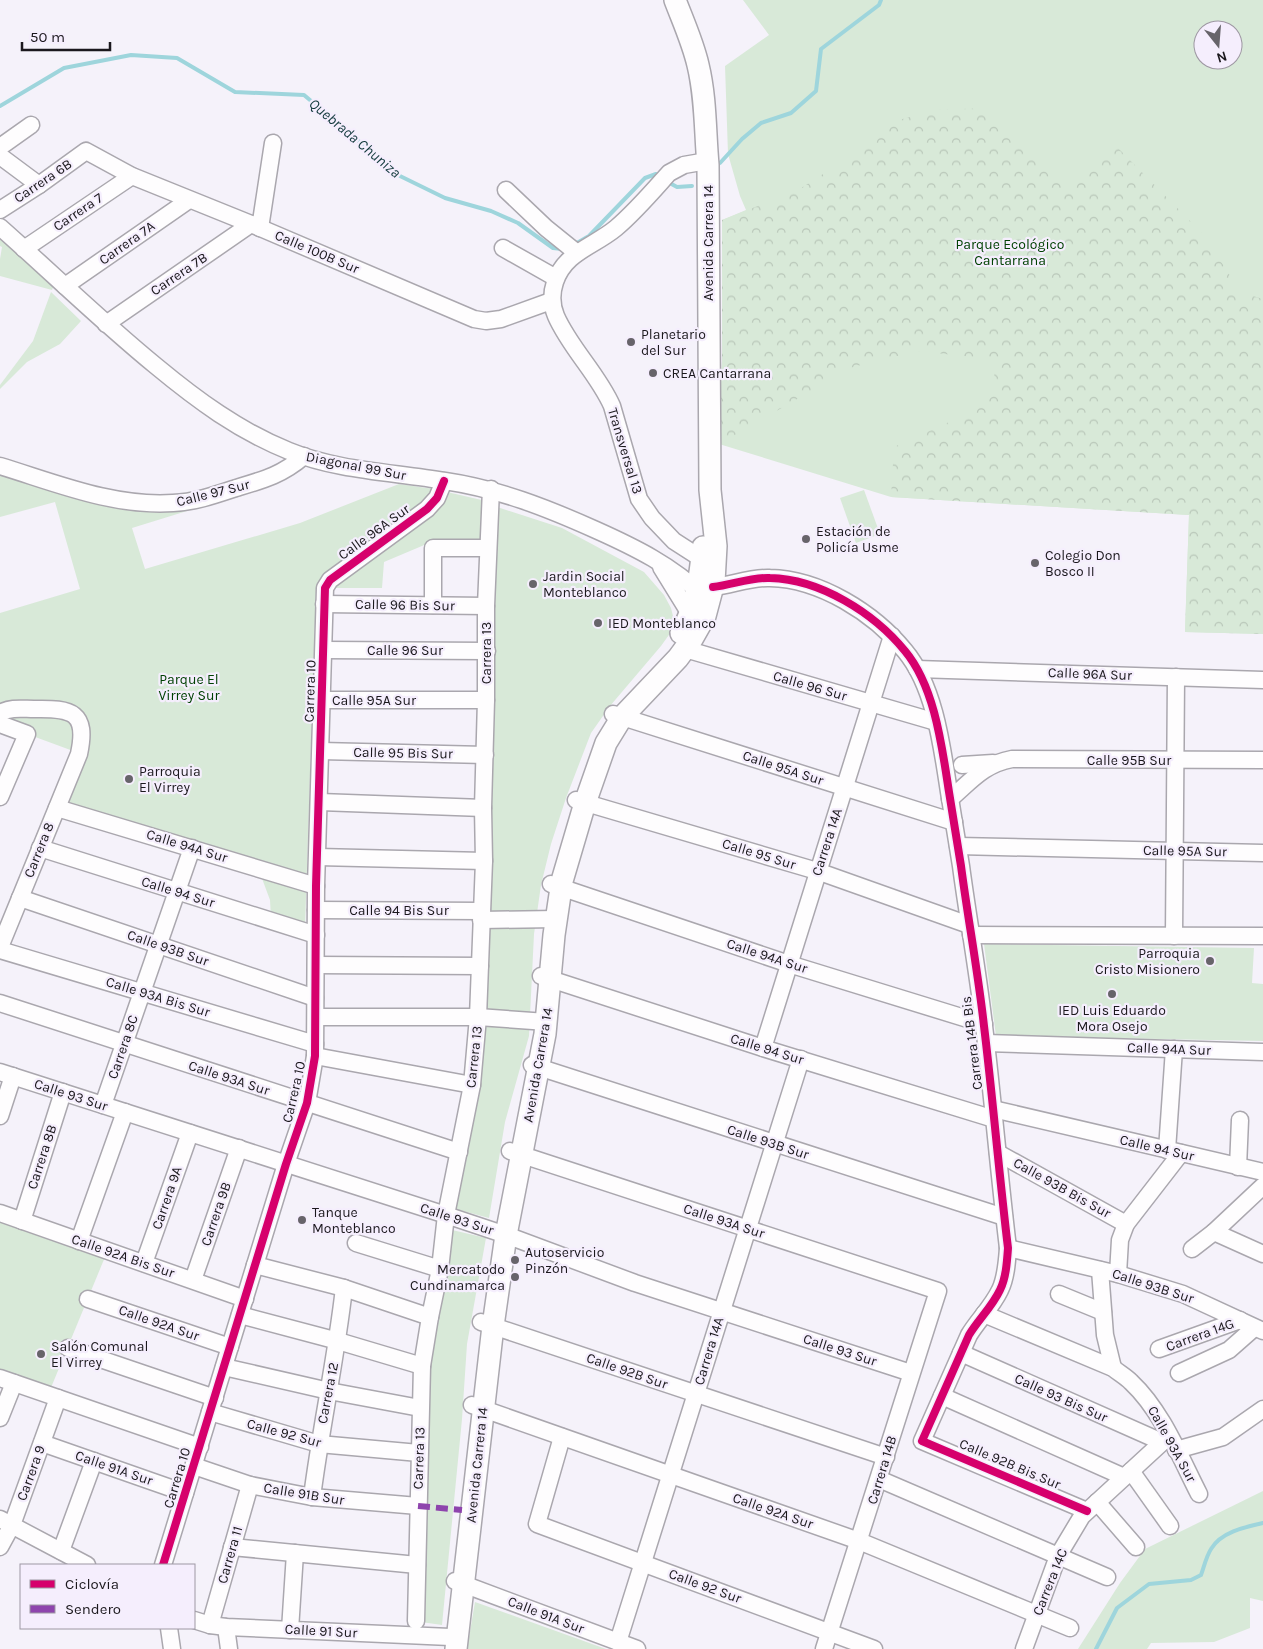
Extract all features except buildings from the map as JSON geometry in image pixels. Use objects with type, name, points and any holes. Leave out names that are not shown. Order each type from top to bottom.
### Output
[{"type":"main road","name":"Avenida Carrera 14","points":[[452,1645],[487,1324],[501,1233],[516,1153],[536,1066],[543,1022],[545,978],[556,886],[592,750],[599,735],[685,649],[707,593],[716,546],[710,490],[706,124],[698,65],[676,1]]},
{"type":"main road","name":"Avenida Carrera 14","points":[[707,593],[702,559],[710,490]]},
{"type":"main road","name":"Avenida Carrera 14","points":[[617,716],[696,618]]},
{"type":"street","points":[[0,147],[31,125]]},
{"type":"street","points":[[255,226],[274,143]]},
{"type":"street","name":"Calle 100B Sur","points":[[86,151],[132,176],[474,319],[486,321],[501,319],[551,301]]},
{"type":"street","name":"Carrera 6B","points":[[0,210],[86,151]]},
{"type":"street","points":[[0,156],[38,185]]},
{"type":"street","points":[[551,301],[556,278],[566,261],[605,237],[617,227],[675,168],[707,161]]},
{"type":"street","name":"Carrera 7","points":[[24,249],[132,176]]},
{"type":"street","points":[[506,190],[546,228],[577,253]]},
{"type":"street","name":"Carrera 7A","points":[[64,286],[189,200]]},
{"type":"street","name":"Carrera 7B","points":[[106,324],[255,226]]},
{"type":"street","name":"Diagonal 99 Sur","points":[[0,227],[106,324],[172,379],[221,416],[260,438],[304,456],[372,471],[444,480],[491,489],[561,514],[616,539],[655,560],[707,593]]},
{"type":"street","points":[[503,248],[556,278]]},
{"type":"street","name":"Transversal 13","points":[[551,301],[556,316],[566,334],[607,394],[639,499],[652,518],[674,541],[702,559]]},
{"type":"street","name":"Calle 97 Sur","points":[[0,466],[109,499],[165,503],[208,497],[266,479],[283,472],[304,456]]},
{"type":"street","name":"Calle 96A Sur","points":[[324,604],[325,588],[330,580],[427,508],[437,498],[444,480]]},
{"type":"street","name":"Carrera 13","points":[[411,1635],[417,1565],[422,1366],[440,1268],[446,1215],[472,1085],[478,1017],[484,861],[486,606],[491,489]]},
{"type":"street","points":[[433,606],[433,548],[488,548]]},
{"type":"street","name":"Diagonal 99 Sur","points":[[655,560],[696,618]]},
{"type":"street","points":[[707,593],[768,578],[786,579],[807,584],[858,608],[875,620],[892,636]]},
{"type":"street","name":"Calle 96 Bis Sur","points":[[324,604],[486,606]]},
{"type":"street","name":"Carrera 10","points":[[163,1564],[286,1164],[307,1103],[315,1050],[316,886],[320,802],[324,604]]},
{"type":"street","name":"Carrera 14B Bis","points":[[892,636],[907,652],[917,669],[936,722],[958,846],[984,1024],[1008,1248],[1006,1271],[1000,1289],[991,1306],[969,1335],[922,1441]]},
{"type":"street","name":"Carrera 14A","points":[[763,1048],[892,636]]},
{"type":"street","name":"Calle 96 Sur","points":[[685,649],[936,722]]},
{"type":"street","name":"Calle 96 Sur","points":[[324,650],[487,651]]},
{"type":"street","name":"Calle 96A Sur","points":[[917,669],[1263,680]]},
{"type":"street","points":[[1174,936],[1176,677]]},
{"type":"street","name":"Calle 95A Sur","points":[[322,700],[486,700]]},
{"type":"street","name":"Carrera 8","points":[[0,713],[8,709],[58,708],[74,714],[80,724],[83,736],[79,754],[40,848],[12,904],[0,948]]},
{"type":"street","name":"Calle 95A Sur","points":[[617,716],[954,822]]},
{"type":"street","points":[[0,724],[27,734],[0,797]]},
{"type":"street","name":"Calle 95 Bis Sur","points":[[321,751],[485,754]]},
{"type":"street","name":"Calle 95B Sur","points":[[962,765],[1012,759],[1263,760]]},
{"type":"street","name":"Calle 95B Sur","points":[[950,799],[984,769],[995,762]]},
{"type":"street","name":"Calle 95 Sur","points":[[580,801],[817,872],[970,930],[1174,936],[1263,936]]},
{"type":"street","points":[[320,802],[483,808]]},
{"type":"street","name":"Calle 94A Sur","points":[[56,808],[316,886]]},
{"type":"street","name":"Calle 95A Sur","points":[[958,846],[1263,853]]},
{"type":"street","name":"Calle 94 Sur","points":[[40,848],[316,935]]},
{"type":"street","name":"Carrera 8C","points":[[103,1105],[192,848]]},
{"type":"street","points":[[318,857],[484,861]]},
{"type":"street","name":"Calle 94A Sur","points":[[556,886],[789,964],[984,1024]]},
{"type":"street","name":"Calle 93B Sur","points":[[12,904],[158,945],[315,998]]},
{"type":"street","name":"Calle 94 Bis Sur","points":[[316,910],[551,919]]},
{"type":"street","name":"Calle 93A Bis Sur","points":[[0,948],[142,992],[315,1050],[472,1085]]},
{"type":"street","points":[[316,965],[480,966]]},
{"type":"street","name":"Calle 94 Sur","points":[[545,978],[763,1048],[993,1114],[1263,1172]]},
{"type":"street","name":"Calle 93A Sur","points":[[0,1004],[459,1152]]},
{"type":"street","points":[[316,1018],[478,1017],[543,1022]]},
{"type":"street","name":"Calle 94A Sur","points":[[986,1043],[1263,1052]]},
{"type":"street","points":[[1118,1274],[1120,1240],[1126,1224],[1174,1152],[1174,1049]]},
{"type":"street","name":"Carrera 14A","points":[[618,1642],[801,1059]]},
{"type":"street","name":"Calle 93B Sur","points":[[536,1066],[1004,1217]]},
{"type":"street","points":[[0,1116],[7,1074]]},
{"type":"street","name":"Calle 93 Sur","points":[[7,1074],[501,1233],[636,1283],[912,1373]]},
{"type":"street","name":"Carrera 8B","points":[[22,1221],[63,1092]]},
{"type":"street","points":[[78,1241],[125,1112]]},
{"type":"street","points":[[1238,1167],[1240,1120]]},
{"type":"street","name":"Carrera 9A","points":[[144,1263],[190,1133]]},
{"type":"street","name":"Carrera 9B","points":[[193,1280],[239,1148]]},
{"type":"street","name":"Calle 93A Sur","points":[[516,1153],[938,1291]]},
{"type":"street","name":"Calle 93B Bis Sur","points":[[998,1153],[1126,1224]]},
{"type":"street","points":[[1192,1249],[1259,1195]]},
{"type":"street","name":"Calle 92A Bis Sur","points":[[0,1213],[245,1298]]},
{"type":"street","points":[[1214,1232],[1263,1254]]},
{"type":"street","points":[[356,1243],[440,1268]]},
{"type":"street","name":"Calle 93B Sur","points":[[1008,1248],[1118,1274],[1183,1294],[1252,1326]]},
{"type":"street","points":[[255,1265],[344,1288],[430,1317]]},
{"type":"street","points":[[1100,1270],[1105,1335],[1112,1368]]},
{"type":"street","name":"Carrera 12","points":[[312,1498],[319,1444],[338,1340],[344,1288]]},
{"type":"street","name":"Carrera 14B","points":[[824,1649],[938,1291]]},
{"type":"street","points":[[1060,1294],[1103,1312]]},
{"type":"street","name":"Calle 92A Sur","points":[[88,1299],[230,1347]]},
{"type":"street","name":"Calle 93A Sur","points":[[984,1314],[1112,1368],[1131,1382],[1146,1398],[1163,1424],[1169,1443],[1199,1494]]},
{"type":"street","points":[[240,1315],[338,1340],[422,1366]]},
{"type":"street","name":"Calle 92B Sur","points":[[487,1324],[886,1457]]},
{"type":"street","points":[[1179,1373],[1229,1350],[1252,1326]]},
{"type":"street","name":"Carrera 14G","points":[[1159,1349],[1252,1326]]},
{"type":"street","name":"Calle 92 Sur","points":[[68,1348],[212,1405],[319,1444],[419,1453]]},
{"type":"street","name":"Calle 93 Bis Sur","points":[[961,1353],[1169,1443]]},
{"type":"street","points":[[224,1367],[329,1391],[420,1408]]},
{"type":"street","points":[[0,1418],[7,1380],[200,1447]]},
{"type":"street","points":[[942,1396],[1128,1474],[1170,1526]]},
{"type":"street","name":"Carrera 9","points":[[0,1547],[6,1522],[42,1443],[58,1398]]},
{"type":"street","name":"Calle 92A Sur","points":[[478,1408],[859,1541],[1070,1628]]},
{"type":"street","points":[[1169,1443],[1223,1437],[1263,1409]]},
{"type":"street","name":"Calle 92 Sur","points":[[562,1437],[536,1524],[874,1649]]},
{"type":"street","name":"Calle 92B Bis Sur","points":[[922,1441],[1092,1507],[1136,1547]]},
{"type":"street","name":"Calle 91A Sur","points":[[42,1443],[185,1493]]},
{"type":"street","name":"Carrera 14C","points":[[1024,1649],[1058,1556],[1082,1516],[1128,1474],[1169,1443]]},
{"type":"street","points":[[60,1551],[94,1461]]},
{"type":"street","name":"Calle 91B Sur","points":[[194,1466],[250,1485],[312,1498],[418,1506]]},
{"type":"street","points":[[879,1479],[1107,1577]]},
{"type":"street","name":"Carrera 11","points":[[229,1649],[218,1626],[232,1548],[250,1485]]},
{"type":"street","points":[[6,1522],[85,1564]]},
{"type":"street","points":[[232,1548],[417,1565]]},
{"type":"street","points":[[290,1630],[295,1553]]},
{"type":"street","name":"Calle 91A Sur","points":[[460,1582],[637,1649]]},
{"type":"street","name":"Calle 91 Sur","points":[[195,1620],[218,1626],[411,1635],[452,1645]]},
{"type":"street","points":[[169,1629],[172,1649]]},
{"type":"green space","name":"Parque Ecológico Cantarrana","points":[[743,0],[1263,0],[1263,634],[1185,632],[1189,515],[891,497],[719,444],[722,361],[722,220],[746,210],[728,154],[725,66],[769,35]]},
{"type":"green space","points":[[987,108],[1036,156],[1071,183],[1115,145],[1206,237],[1240,292],[1263,299],[1263,634],[1185,632],[1189,515],[891,497],[894,447],[958,418],[998,393],[991,359],[917,351],[853,367],[719,444],[722,361],[722,220],[798,190],[837,165],[899,120],[934,110]]},
{"type":"green space","points":[[0,239],[54,285],[52,290],[0,276],[2,247],[0,246]]},
{"type":"green space","points":[[51,292],[81,321],[60,344],[27,362],[0,389],[0,385],[33,341]]},
{"type":"green space","name":"Parque El Virrey Sur","points":[[0,471],[145,508],[187,511],[132,528],[145,569],[300,523],[399,484],[434,489],[486,501],[482,545],[429,543],[384,562],[382,588],[316,588],[305,928],[271,918],[270,900],[257,865],[64,805],[84,755],[0,724],[0,613],[80,589],[55,502],[0,517]]},
{"type":"green space","points":[[864,490],[880,534],[856,543],[840,498]]},
{"type":"green space","points":[[497,507],[562,528],[644,572],[664,595],[671,608],[674,620],[671,632],[661,646],[610,706],[591,733],[551,844],[541,885],[534,934],[529,1036],[505,1122],[489,1218],[452,1208],[481,1028],[489,695]]},
{"type":"green space","points":[[984,944],[1254,948],[1252,983],[1263,984],[1263,1041],[996,1036]]},
{"type":"green space","points":[[0,1220],[105,1257],[50,1390],[0,1372]]},
{"type":"green space","points":[[448,1229],[486,1238],[467,1344],[462,1419],[442,1625],[421,1622],[425,1376]]},
{"type":"green space","points":[[1263,1491],[1263,1601],[1250,1598],[1250,1628],[1214,1642],[1151,1643],[1147,1649],[1078,1649],[1120,1583],[1145,1549]]},
{"type":"green space","points":[[475,1602],[606,1649],[467,1649]]},
{"type":"waterway","name":"Quebrada Chuniza","points":[[720,163],[742,139],[761,123],[791,113],[816,91],[821,49],[879,5],[881,0]]},
{"type":"waterway","name":"Quebrada Chuniza","points":[[0,106],[64,68],[131,55],[177,58],[235,92],[304,95],[400,176],[445,198],[491,211],[518,223],[553,248],[562,249]]},
{"type":"waterway","name":"Quebrada Chuniza","points":[[577,243],[589,236],[645,178],[656,174]]},
{"type":"waterway","name":"Quebrada Chuniza","points":[[666,181],[677,187],[692,186]]},
{"type":"waterway","points":[[1096,1649],[1117,1608],[1149,1584],[1191,1580],[1201,1575],[1209,1552],[1215,1543],[1234,1531],[1263,1523]]},
{"type":"marked path","points":[[418,1506],[462,1510]]},
{"type":"cycle path","points":[[163,1564],[286,1164],[307,1103],[315,1056],[316,886],[325,588],[330,580],[427,509],[437,498],[444,481]]},
{"type":"cycle path","points":[[713,587],[770,578],[808,584],[827,592],[862,611],[878,624],[905,651],[924,682],[940,737],[982,1006],[1008,1248],[1005,1275],[1000,1290],[969,1335],[922,1441],[1087,1511]]},
{"type":"place","name":"Planetario del Sur","points":[[631,342]]},
{"type":"place","name":"CREA Cantarrana","points":[[653,373]]},
{"type":"place","name":"Estación de Policía Usme","points":[[806,539]]},
{"type":"place","name":"Colegio Don Bosco II","points":[[1035,563]]},
{"type":"place","name":"Jardin Social Monteblanco","points":[[533,584]]},
{"type":"place","name":"IED Monteblanco","points":[[598,623]]},
{"type":"place","name":"Parroquia El Virrey","points":[[129,779]]},
{"type":"place","name":"Parroquia Cristo Misionero","points":[[1210,961]]},
{"type":"place","name":"IED Luis Eduardo Mora Osejo","points":[[1112,994]]},
{"type":"place","name":"Tanque Monteblanco","points":[[302,1220]]},
{"type":"place","name":"Autoservicio Pinzón","points":[[515,1260]]},
{"type":"place","name":"Mercatodo Cundinamarca","points":[[515,1277]]},
{"type":"place","name":"Salón Comunal El Virrey","points":[[41,1354]]}]
